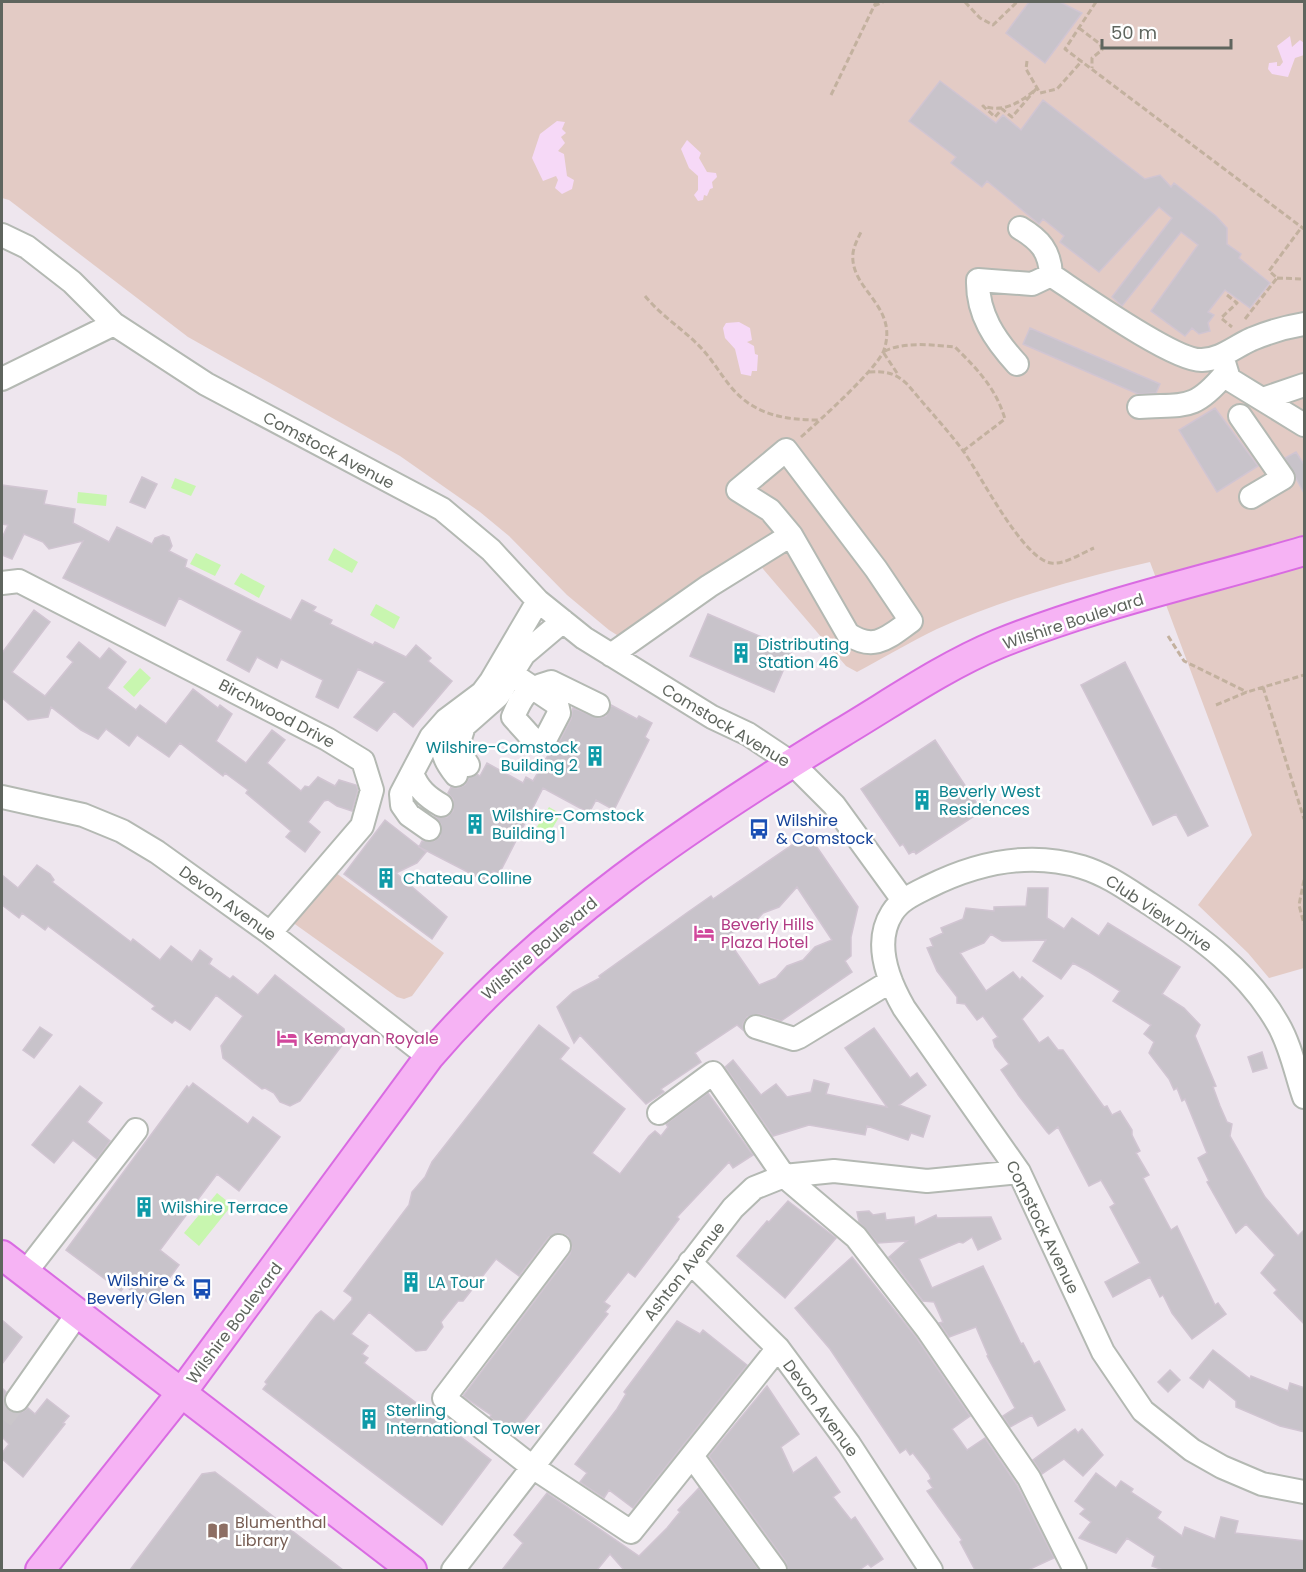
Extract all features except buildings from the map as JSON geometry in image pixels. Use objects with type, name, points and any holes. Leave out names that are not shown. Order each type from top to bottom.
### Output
[{"type":"main road","name":"Wilshire Boulevard","points":[[40,1570],[182,1392],[429,1057],[467,1011],[575,913],[793,764],[954,665],[996,645],[1081,615],[1305,551]]},
{"type":"main road","points":[[2,1255],[412,1570]]},
{"type":"street","points":[[1020,228],[1040,240],[1050,260],[1051,275]]},
{"type":"street","name":"Comstock Avenue","points":[[2,236],[27,247],[72,282],[114,324],[206,384],[442,509],[491,550],[538,601],[584,638],[793,764],[834,805],[903,900],[891,914],[886,930],[884,948],[891,981],[904,1008],[1019,1172],[1103,1352],[1143,1411],[1192,1450],[1222,1467],[1262,1484],[1305,1492]]},
{"type":"street","points":[[1017,364],[1003,348],[981,312],[978,280],[1032,284],[1051,275]]},
{"type":"street","points":[[1051,275],[1151,340],[1199,360],[1224,365]]},
{"type":"street","points":[[2,379],[114,324]]},
{"type":"street","points":[[1139,407],[1186,405],[1212,390],[1224,365],[1271,332],[1305,324]]},
{"type":"street","points":[[1224,365],[1229,379],[1296,420],[1258,441]]},
{"type":"street","points":[[1263,399],[1305,385]]},
{"type":"street","points":[[1240,416],[1283,478],[1251,498]]},
{"type":"street","points":[[786,450],[876,569],[911,621],[886,639],[875,643],[858,640],[848,634],[791,535],[770,510],[738,490],[786,450]]},
{"type":"street","points":[[611,655],[709,586],[791,535]]},
{"type":"street","name":"Birchwood Drive","points":[[2,584],[19,581],[317,733],[363,760],[372,790],[362,826],[270,933]]},
{"type":"street","points":[[494,689],[538,601]]},
{"type":"street","points":[[412,773],[417,785],[437,803],[458,770],[445,762],[441,749],[455,723],[482,693],[494,689],[512,674],[524,654],[563,621]]},
{"type":"street","points":[[494,689],[514,727],[538,741],[546,738],[559,712],[557,704],[512,674]]},
{"type":"street","points":[[514,727],[521,698],[532,687],[551,682],[598,705]]},
{"type":"street","points":[[429,829],[409,815],[402,806],[400,794],[431,737],[455,723]]},
{"type":"street","name":"Devon Avenue","points":[[2,797],[83,815],[122,831],[157,852],[270,933],[429,1057]]},
{"type":"street","name":"Club View Drive","points":[[903,900],[947,877],[973,868],[1016,860],[1059,862],[1108,877],[1174,920],[1232,965],[1254,990],[1279,1026],[1305,1097]]},
{"type":"street","points":[[756,1027],[794,1039],[800,1037],[891,981]]},
{"type":"street","points":[[659,1113],[713,1073],[784,1176],[856,1237],[927,1329],[1029,1478],[1075,1570]]},
{"type":"street","points":[[26,1273],[136,1130]]},
{"type":"street","name":"Ashton Avenue","points":[[453,1570],[690,1262],[733,1208],[754,1188],[784,1176],[834,1171],[927,1181],[1019,1172]]},
{"type":"street","points":[[559,1246],[444,1398],[531,1466],[631,1532],[778,1348]]},
{"type":"street","name":"Devon Avenue","points":[[690,1262],[778,1348],[849,1444],[931,1570]]},
{"type":"street","points":[[17,1400],[78,1313]]},
{"type":"street","points":[[692,1456],[775,1570]]},
{"type":"path","points":[[831,95],[876,2]]},
{"type":"path","points":[[874,6],[883,2]]},
{"type":"path","points":[[965,2],[980,18],[993,25],[1017,2]]},
{"type":"path","points":[[1096,2],[1065,49],[1303,229],[1269,271],[1277,278],[1305,279]]},
{"type":"path","points":[[1078,28],[1100,44],[1102,50],[1092,58],[1092,68]]},
{"type":"path","points":[[1027,61],[1026,69],[1040,93],[1057,89],[1082,61]]},
{"type":"path","points":[[1036,89],[1012,117],[1002,109],[995,117],[983,106],[994,110],[1007,107],[1036,89]]},
{"type":"path","points":[[861,232],[853,251],[853,260],[861,281],[882,311],[886,323],[883,352],[898,375],[963,451],[1016,534],[1039,558],[1050,563],[1060,562],[1094,548]]},
{"type":"path","points":[[1243,322],[1277,278]]},
{"type":"path","points":[[1227,295],[1237,303],[1221,318],[1237,330]]},
{"type":"path","points":[[645,296],[657,310],[702,349],[733,390],[751,404],[769,416],[794,420],[821,420]]},
{"type":"path","points":[[786,450],[821,420],[869,372],[883,352],[891,348],[928,345],[956,347],[984,375],[1000,402],[1005,419],[963,451]]},
{"type":"path","points":[[869,372],[883,371],[898,375]]},
{"type":"path","points":[[1168,636],[1184,661],[1247,692]]},
{"type":"path","points":[[1216,705],[1247,692],[1305,675]]},
{"type":"path","points":[[1263,687],[1305,819]]},
{"type":"path","points":[[1305,880],[1299,905],[1305,924]]},
{"type":"shaded area","points":[[2,2],[1304,2],[1304,968],[1269,978],[1248,953],[1198,905],[1252,835],[1150,562],[1069,582],[989,608],[937,629],[857,672],[846,666],[758,563],[636,647],[609,630],[567,595],[509,536],[480,512],[400,456],[188,337],[9,200],[2,198]]},
{"type":"shaded area","points":[[175,478],[196,486],[191,496],[171,488]]},
{"type":"shaded area","points":[[78,492],[107,495],[106,506],[77,503]]},
{"type":"shaded area","points":[[334,548],[358,562],[352,573],[328,560]]},
{"type":"shaded area","points":[[196,553],[221,565],[215,576],[190,564]]},
{"type":"shaded area","points":[[241,573],[265,586],[259,598],[234,584]]},
{"type":"shaded area","points":[[376,604],[400,617],[394,629],[370,615]]},
{"type":"shaded area","points":[[140,668],[151,678],[134,697],[123,687]]},
{"type":"shaded area","points":[[549,807],[561,814],[544,842],[532,835]]},
{"type":"shaded area","points":[[332,870],[444,953],[412,996],[404,999],[397,997],[292,922]]},
{"type":"shaded area","points":[[217,1193],[232,1205],[199,1246],[184,1233]]},
{"type":"sand","points":[[1290,36],[1292,47],[1300,40],[1304,43],[1304,55],[1295,58],[1288,77],[1272,74],[1268,69],[1269,63],[1277,62],[1277,66],[1280,66],[1283,62],[1277,46]]},
{"type":"sand","points":[[557,121],[565,122],[562,129],[566,133],[561,137],[565,143],[558,151],[564,154],[567,176],[574,180],[572,189],[562,194],[555,188],[558,180],[556,176],[543,181],[532,158],[540,134]]},
{"type":"sand","points":[[687,140],[701,153],[699,158],[707,172],[716,173],[717,177],[712,182],[713,188],[707,196],[704,195],[703,200],[698,201],[694,195],[698,190],[698,176],[689,168],[681,149]]},
{"type":"sand","points":[[739,322],[750,328],[752,340],[747,342],[754,346],[755,354],[758,355],[757,371],[752,371],[751,376],[741,374],[735,349],[725,338],[723,328],[726,323]]},
{"type":"tunnel","points":[[2,1419],[17,1400]]},
{"type":"place","name":"Distributing Station 46","points":[[741,653]]},
{"type":"place","name":"Wilshire-Comstock Building 2","points":[[595,756]]},
{"type":"place","name":"Beverly West Residences","points":[[922,800]]},
{"type":"place","name":"Wilshire-Comstock Building 1","points":[[475,824]]},
{"type":"place","name":"Wilshire & Comstock","points":[[759,829]]},
{"type":"place","name":"Chateau Colline","points":[[386,878]]},
{"type":"place","name":"Beverly Hills Plaza Hotel","points":[[704,933]]},
{"type":"place","name":"Kemayan Royale","points":[[287,1038]]},
{"type":"place","name":"Wilshire Terrace","points":[[144,1207]]},
{"type":"place","name":"LA Tour","points":[[411,1282]]},
{"type":"place","name":"Wilshire & Beverly Glen","points":[[202,1289]]},
{"type":"place","name":"Sterling International Tower","points":[[369,1419]]},
{"type":"place","name":"Blumenthal Library","points":[[218,1531]]}]
